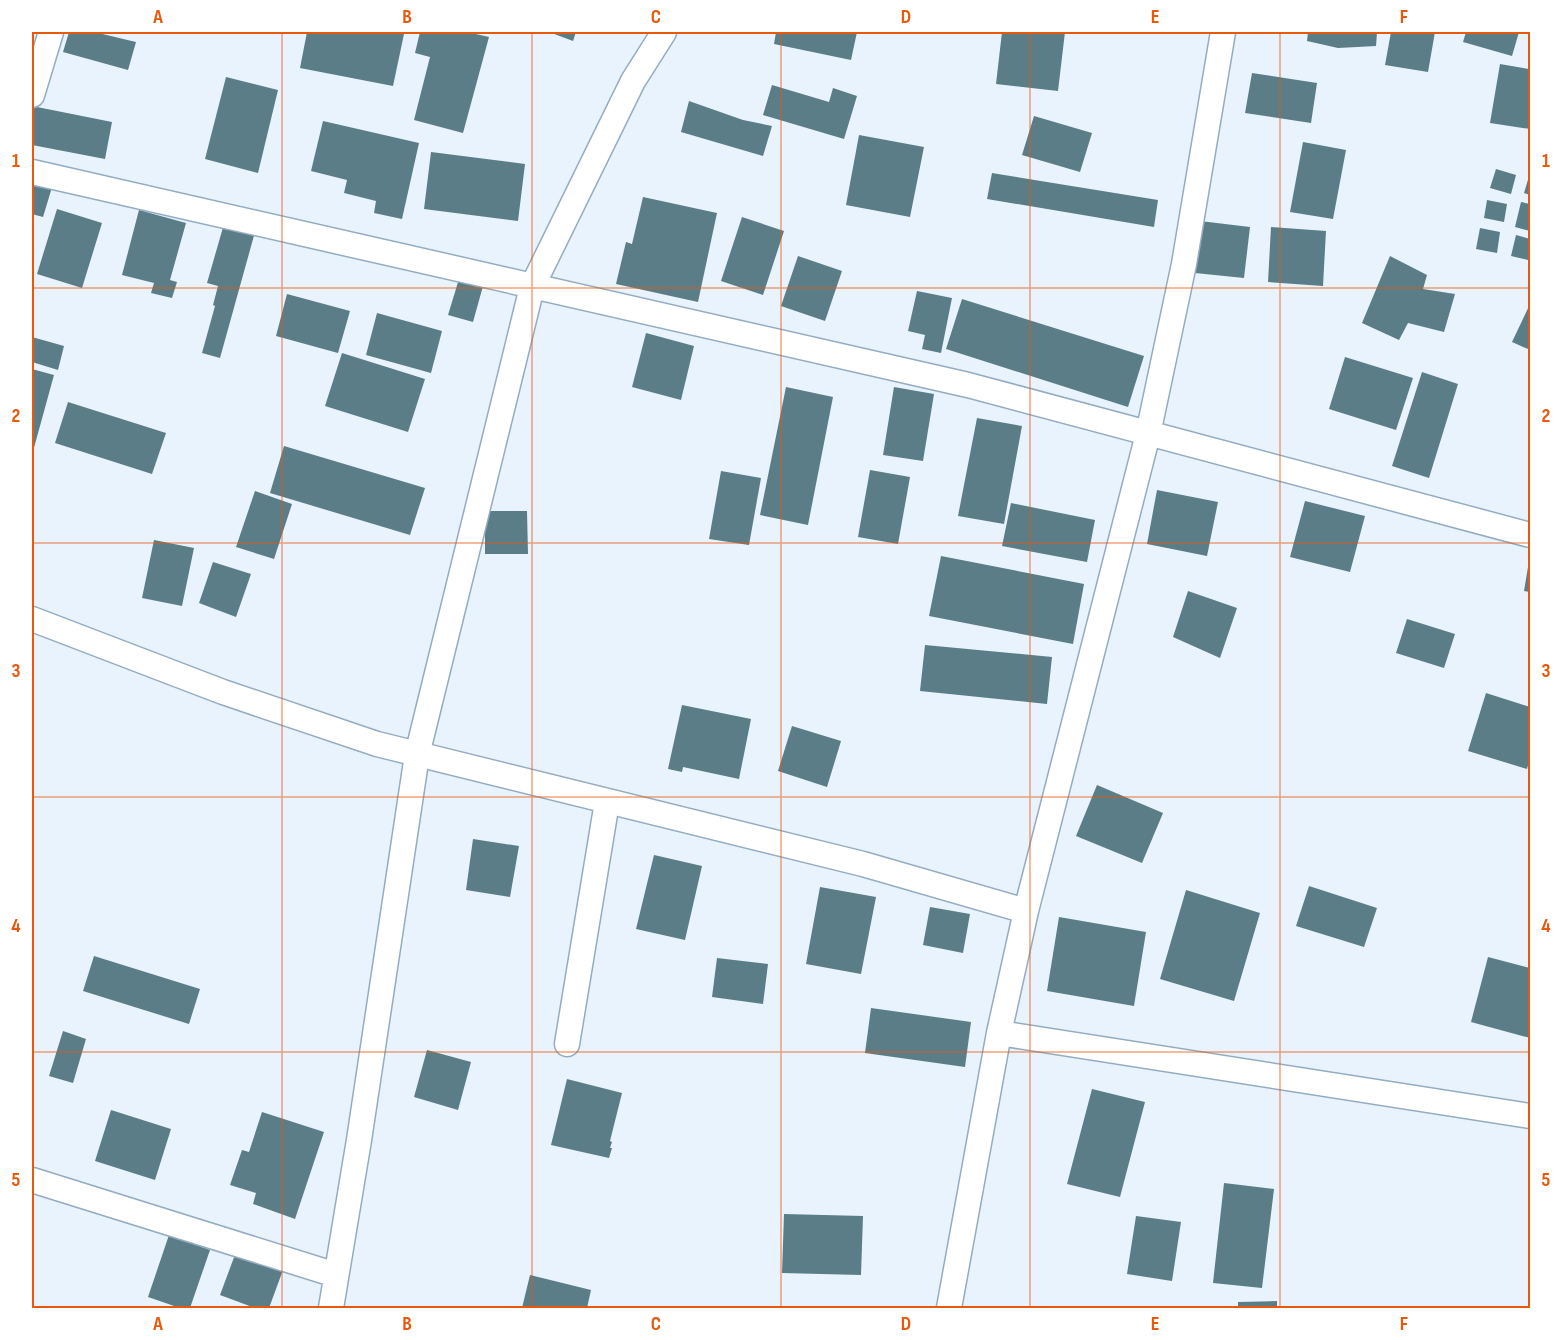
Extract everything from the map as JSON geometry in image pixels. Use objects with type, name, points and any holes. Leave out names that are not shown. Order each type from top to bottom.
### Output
[{"type":"street","points":[[32,95],[51,32]]},
{"type":"street","points":[[331,1308],[359,1140],[417,755],[532,287],[633,81],[664,32]]},
{"type":"street","points":[[949,1308],[999,1033],[1026,911],[1148,434],[1184,264],[1223,32]]},
{"type":"street","points":[[32,172],[968,385],[1530,535]]},
{"type":"street","points":[[32,619],[223,692],[417,755],[862,864],[1026,911]]},
{"type":"street","points":[[567,1044],[606,802]]},
{"type":"street","points":[[999,1033],[1530,1116]]},
{"type":"street","points":[[32,1180],[336,1275]]},
{"type":"building","points":[[69,32],[94,32],[136,42],[128,70],[63,52]]},
{"type":"building","points":[[307,32],[404,34],[393,86],[300,68]]},
{"type":"building","points":[[420,32],[467,32],[489,37],[463,133],[414,120],[430,57],[415,53]]},
{"type":"building","points":[[549,32],[576,32],[573,41]]},
{"type":"building","points":[[776,32],[857,32],[851,60],[774,44]]},
{"type":"building","points":[[1002,32],[1065,32],[1058,91],[996,84]]},
{"type":"building","points":[[1308,32],[1377,32],[1376,46],[1338,48],[1307,41]]},
{"type":"building","points":[[1391,32],[1435,32],[1428,72],[1385,65]]},
{"type":"building","points":[[1466,32],[1519,32],[1512,56],[1463,42]]},
{"type":"building","points":[[1500,64],[1529,69],[1530,129],[1490,123]]},
{"type":"building","points":[[1252,73],[1317,83],[1311,123],[1245,113]]},
{"type":"building","points":[[226,77],[278,90],[258,173],[205,159]]},
{"type":"building","points":[[772,85],[829,102],[833,88],[857,96],[844,139],[763,115]]},
{"type":"building","points":[[689,101],[743,120],[772,126],[763,156],[681,132]]},
{"type":"building","points":[[32,106],[112,122],[105,159],[32,145]]},
{"type":"building","points":[[1034,116],[1092,133],[1080,172],[1022,155]]},
{"type":"building","points":[[323,121],[419,143],[402,219],[374,213],[376,201],[344,193],[347,180],[311,171]]},
{"type":"building","points":[[859,135],[924,147],[910,217],[846,205]]},
{"type":"building","points":[[1303,142],[1346,150],[1333,219],[1290,212]]},
{"type":"building","points":[[431,152],[525,164],[518,221],[424,209]]},
{"type":"building","points":[[1496,169],[1516,175],[1511,194],[1490,188]]},
{"type":"building","points":[[992,173],[1158,200],[1154,227],[987,199]]},
{"type":"building","points":[[1530,173],[1530,195],[1524,193]]},
{"type":"building","points":[[32,177],[53,184],[43,217],[32,214]]},
{"type":"building","points":[[643,197],[717,213],[698,302],[616,284],[626,242],[632,244]]},
{"type":"building","points":[[1487,200],[1507,204],[1504,222],[1484,218]]},
{"type":"building","points":[[1521,202],[1530,204],[1530,231],[1515,227]]},
{"type":"building","points":[[57,209],[102,223],[82,288],[37,274]]},
{"type":"building","points":[[139,210],[186,223],[170,280],[177,282],[172,298],[151,293],[154,283],[122,275]]},
{"type":"building","points":[[742,217],[784,231],[763,295],[721,281]]},
{"type":"building","points":[[1200,221],[1250,227],[1244,278],[1195,273]]},
{"type":"building","points":[[224,224],[255,232],[220,358],[202,353],[218,286],[207,283]]},
{"type":"building","points":[[1271,227],[1326,231],[1323,286],[1268,282]]},
{"type":"building","points":[[1480,228],[1500,232],[1497,253],[1476,249]]},
{"type":"building","points":[[1516,235],[1530,239],[1528,260],[1511,256]]},
{"type":"building","points":[[798,256],[842,271],[825,321],[781,306]]},
{"type":"building","points":[[1390,256],[1427,275],[1423,289],[1455,294],[1444,332],[1408,323],[1399,340],[1362,323]]},
{"type":"building","points":[[459,279],[483,286],[473,322],[448,315]]},
{"type":"building","points":[[917,291],[952,298],[941,353],[922,349],[925,335],[908,331]]},
{"type":"building","points":[[287,294],[350,311],[338,353],[276,336]]},
{"type":"building","points":[[962,299],[1144,356],[1128,407],[946,349]]},
{"type":"building","points":[[1530,304],[1530,343],[1528,349],[1512,342]]},
{"type":"building","points":[[377,313],[442,331],[431,373],[366,355]]},
{"type":"building","points":[[646,333],[694,346],[681,400],[632,387]]},
{"type":"building","points":[[32,337],[64,346],[58,370],[32,362]]},
{"type":"building","points":[[342,353],[425,379],[408,432],[325,406]]},
{"type":"building","points":[[1345,357],[1413,378],[1396,430],[1329,409]]},
{"type":"building","points":[[32,369],[54,375],[32,455]]},
{"type":"building","points":[[1422,372],[1458,384],[1429,478],[1392,466]]},
{"type":"building","points":[[786,387],[833,397],[808,525],[760,515]]},
{"type":"building","points":[[894,387],[934,394],[923,461],[883,455]]},
{"type":"building","points":[[68,402],[166,433],[152,474],[55,443]]},
{"type":"building","points":[[977,418],[1022,426],[1004,524],[958,516]]},
{"type":"building","points":[[284,446],[425,488],[410,535],[270,493]]},
{"type":"building","points":[[870,470],[910,477],[898,544],[858,537]]},
{"type":"building","points":[[721,471],[761,478],[749,545],[709,539]]},
{"type":"building","points":[[1157,490],[1218,502],[1207,556],[1147,544]]},
{"type":"building","points":[[255,491],[292,504],[274,559],[236,547]]},
{"type":"building","points":[[1305,501],[1365,516],[1350,572],[1290,557]]},
{"type":"building","points":[[1011,503],[1095,520],[1087,562],[1002,546]]},
{"type":"building","points":[[485,511],[527,511],[528,554],[485,554]]},
{"type":"building","points":[[154,540],[194,548],[182,606],[142,598]]},
{"type":"building","points":[[941,556],[1084,584],[1073,644],[929,616]]},
{"type":"building","points":[[213,562],[251,574],[236,617],[199,603]]},
{"type":"building","points":[[1528,567],[1530,567],[1530,592],[1524,591]]},
{"type":"building","points":[[1188,591],[1237,608],[1220,658],[1173,637]]},
{"type":"building","points":[[1407,619],[1455,634],[1444,668],[1396,653]]},
{"type":"building","points":[[925,645],[1052,657],[1047,704],[920,691]]},
{"type":"building","points":[[1486,693],[1530,707],[1530,758],[1527,769],[1468,751]]},
{"type":"building","points":[[682,705],[751,719],[739,779],[683,767],[682,772],[668,769]]},
{"type":"building","points":[[792,726],[841,741],[827,787],[778,771]]},
{"type":"building","points":[[1097,785],[1163,813],[1142,863],[1076,836]]},
{"type":"building","points":[[473,839],[519,846],[510,897],[466,890]]},
{"type":"building","points":[[654,855],[702,866],[685,940],[636,929]]},
{"type":"building","points":[[1309,886],[1377,908],[1364,947],[1296,926]]},
{"type":"building","points":[[820,887],[876,897],[861,974],[806,964]]},
{"type":"building","points":[[1186,890],[1260,913],[1234,1001],[1160,979]]},
{"type":"building","points":[[930,907],[970,914],[963,953],[923,945]]},
{"type":"building","points":[[1059,917],[1146,932],[1134,1006],[1047,991]]},
{"type":"building","points":[[94,956],[200,989],[189,1024],[83,991]]},
{"type":"building","points":[[1488,957],[1530,968],[1530,1038],[1471,1022]]},
{"type":"building","points":[[717,958],[768,964],[763,1004],[712,997]]},
{"type":"building","points":[[871,1008],[971,1022],[965,1067],[865,1053]]},
{"type":"building","points":[[63,1031],[86,1039],[73,1083],[49,1076]]},
{"type":"building","points":[[427,1050],[471,1062],[458,1110],[414,1097]]},
{"type":"building","points":[[567,1079],[622,1093],[610,1141],[612,1142],[610,1148],[612,1148],[609,1158],[551,1145]]},
{"type":"building","points":[[1092,1089],[1145,1102],[1120,1197],[1067,1184]]},
{"type":"building","points":[[111,1110],[171,1129],[155,1180],[95,1161]]},
{"type":"building","points":[[262,1112],[324,1132],[295,1219],[253,1204],[256,1193],[230,1185],[242,1150],[249,1152]]},
{"type":"building","points":[[1224,1183],[1274,1189],[1262,1288],[1213,1283]]},
{"type":"building","points":[[784,1214],[863,1216],[861,1275],[782,1273]]},
{"type":"building","points":[[1136,1216],[1181,1222],[1172,1281],[1127,1274]]},
{"type":"building","points":[[169,1235],[210,1250],[190,1308],[180,1308],[148,1297]]},
{"type":"building","points":[[236,1252],[283,1270],[269,1308],[255,1308],[220,1295]]},
{"type":"building","points":[[530,1275],[591,1290],[587,1308],[522,1308]]},
{"type":"building","points":[[1277,1301],[1277,1308],[1238,1308],[1238,1302]]}]
